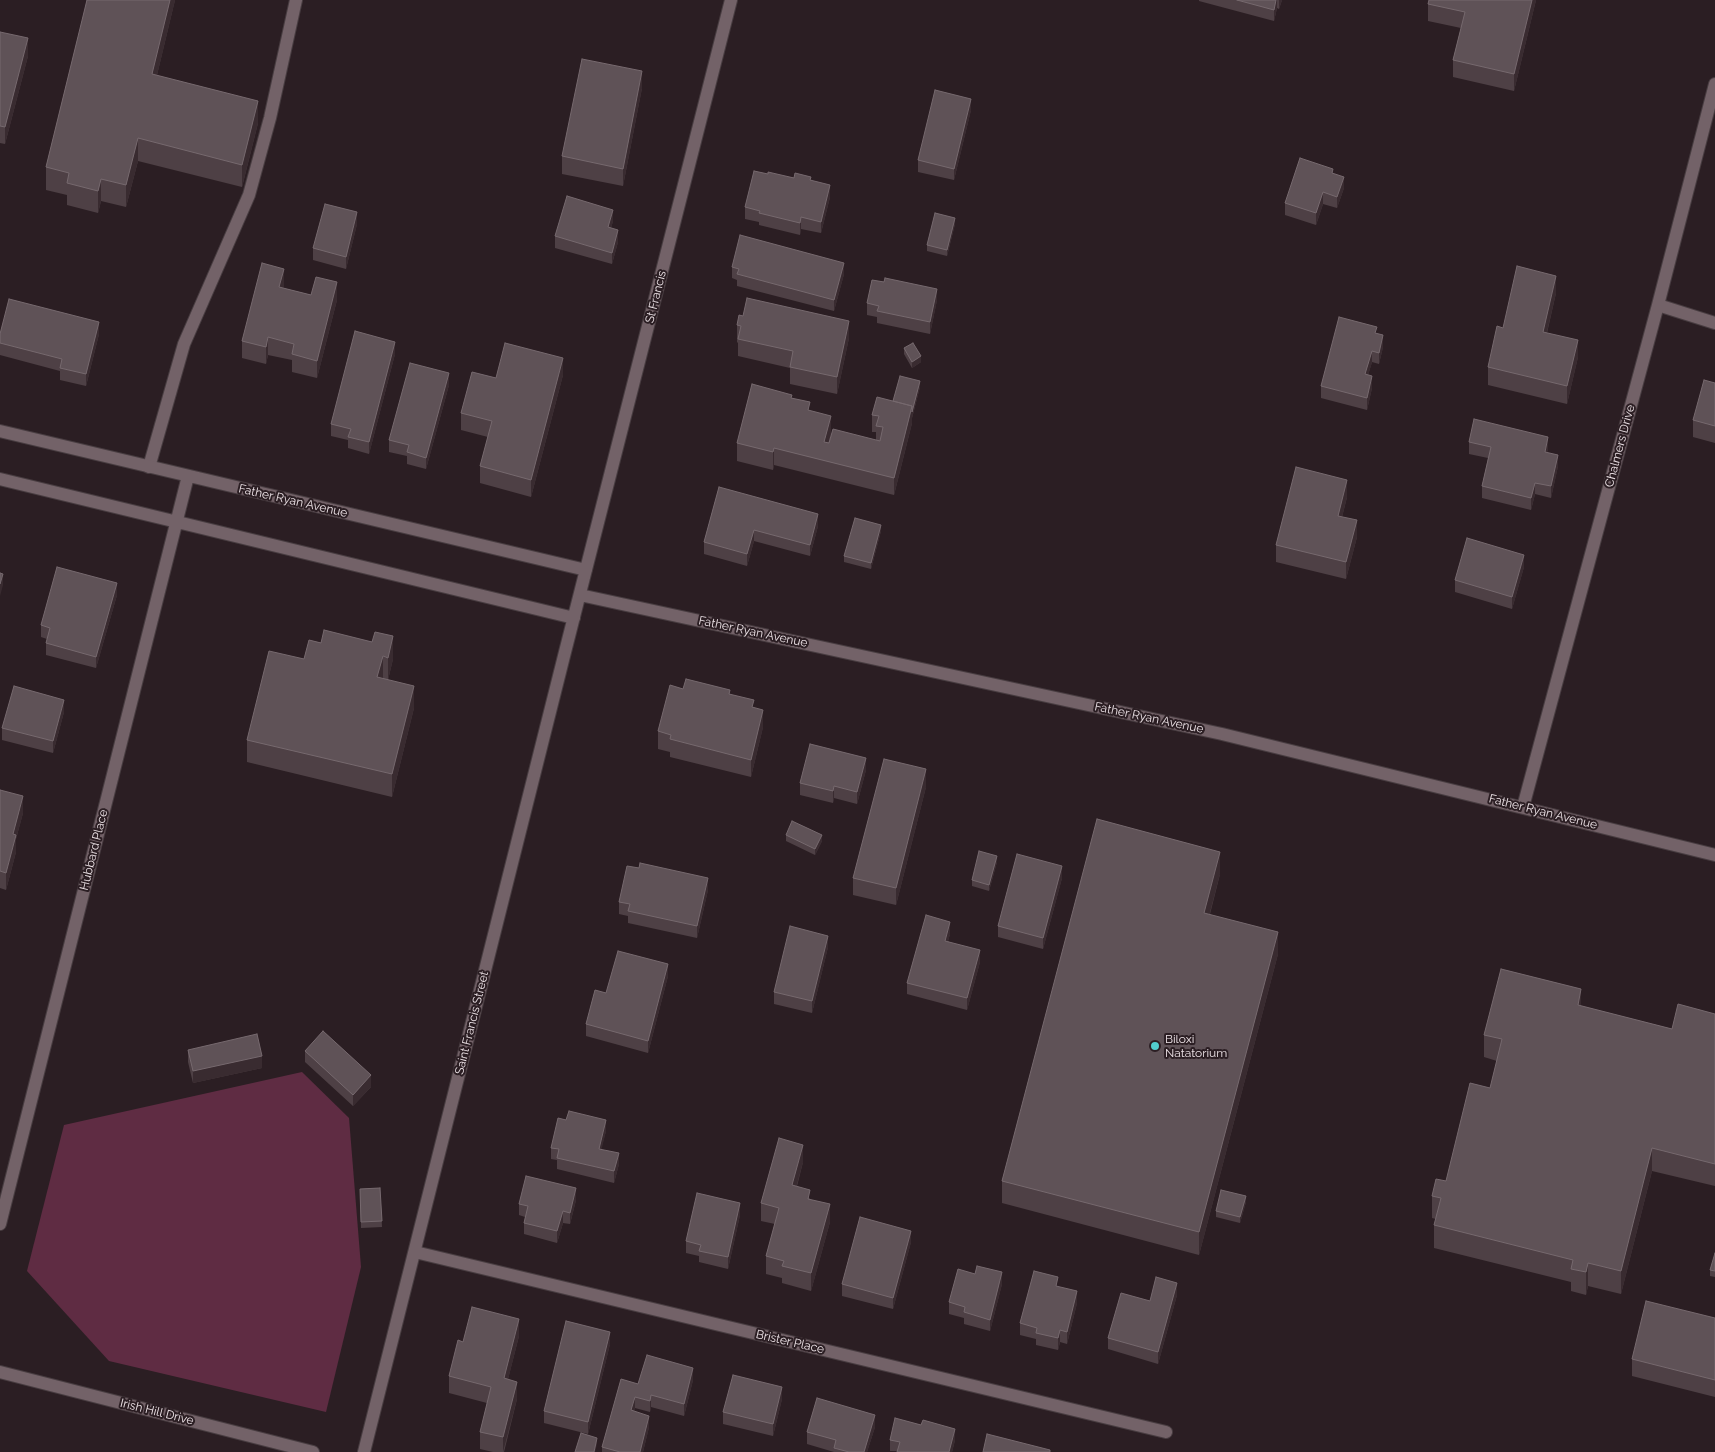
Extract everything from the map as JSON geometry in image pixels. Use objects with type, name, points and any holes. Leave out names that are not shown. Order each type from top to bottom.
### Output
[{"type":"street","points":[[149,467],[184,344],[249,195],[270,118],[296,0]]},
{"type":"street","name":"St Francis","points":[[580,595],[731,0]]},
{"type":"street","name":"Chalmers Drive","points":[[1523,807],[1658,305],[1715,84]]},
{"type":"street","points":[[1658,305],[1715,323]]},
{"type":"street","name":"Father Ryan Avenue","points":[[0,430],[586,570]]},
{"type":"street","name":"Hubbard Place","points":[[0,1224],[188,476]]},
{"type":"street","points":[[0,479],[574,618]]},
{"type":"street","name":"Father Ryan Avenue","points":[[580,595],[1222,734],[1715,855]]},
{"type":"street","name":"Saint Francis Street","points":[[364,1452],[580,595]]},
{"type":"street","name":"Brister Place","points":[[415,1252],[1166,1432]]},
{"type":"street","name":"Irish Hill Drive","points":[[0,1372],[313,1452]]},
{"type":"shaded area","points":[[302,1072],[349,1118],[361,1267],[326,1412],[109,1361],[27,1271],[64,1125]]},
{"type":"building","points":[[87,0],[170,0],[152,74],[258,101],[242,165],[138,138],[126,185],[101,179],[98,191],[67,183],[69,173],[46,167]]},
{"type":"building","points":[[1237,0],[1276,0],[1274,10]]},
{"type":"building","points":[[1429,0],[1532,0],[1514,74],[1453,60],[1465,12],[1428,4]]},
{"type":"building","points":[[0,32],[28,38],[5,127],[0,126]]},
{"type":"building","points":[[582,59],[642,71],[623,169],[562,156]]},
{"type":"building","points":[[935,90],[971,99],[954,169],[918,160]]},
{"type":"building","points":[[1300,158],[1333,169],[1332,173],[1344,177],[1337,197],[1323,192],[1316,213],[1285,203]]},
{"type":"building","points":[[754,171],[794,178],[795,173],[811,177],[810,180],[830,185],[821,222],[801,217],[800,223],[759,213],[760,211],[745,207]]},
{"type":"building","points":[[567,196],[613,210],[608,227],[618,230],[612,253],[555,236]]},
{"type":"building","points":[[325,204],[357,212],[346,257],[313,248]]},
{"type":"building","points":[[935,213],[955,218],[947,250],[927,245]]},
{"type":"building","points":[[740,235],[844,263],[834,300],[737,274],[739,269],[732,267]]},
{"type":"building","points":[[262,263],[284,269],[279,287],[311,295],[316,277],[337,282],[317,361],[292,354],[294,344],[268,337],[266,347],[242,341]]},
{"type":"building","points":[[1517,266],[1556,276],[1543,332],[1578,340],[1567,386],[1488,367],[1497,326],[1503,328]]},
{"type":"building","points":[[885,278],[937,289],[930,322],[877,311],[879,306],[867,303],[872,280],[884,282]]},
{"type":"building","points":[[747,298],[849,321],[837,377],[790,367],[793,351],[738,339],[741,326],[737,325],[739,315],[743,316]]},
{"type":"building","points":[[9,299],[99,322],[86,374],[60,368],[62,359],[0,343],[0,334]]},
{"type":"building","points":[[1339,317],[1377,327],[1375,333],[1383,335],[1379,353],[1372,351],[1365,374],[1372,376],[1367,398],[1321,386]]},
{"type":"building","points":[[355,331],[395,342],[369,442],[348,437],[351,429],[331,424]]},
{"type":"building","points":[[505,343],[563,358],[531,480],[480,466],[492,421],[461,413],[472,372],[496,378]]},
{"type":"building","points":[[913,343],[921,356],[912,362],[904,348]]},
{"type":"building","points":[[410,363],[449,373],[426,458],[407,452],[409,445],[389,440]]},
{"type":"building","points":[[900,376],[920,381],[912,412],[912,406],[893,401]]},
{"type":"building","points":[[1704,380],[1715,383],[1715,426],[1693,420]]},
{"type":"building","points":[[752,384],[792,395],[791,398],[810,402],[808,410],[831,416],[824,442],[829,443],[833,429],[880,441],[883,427],[876,426],[879,416],[872,415],[877,397],[912,406],[894,478],[774,448],[773,452],[737,443]]},
{"type":"building","points":[[1474,419],[1548,437],[1545,452],[1558,455],[1551,486],[1535,483],[1531,498],[1482,486],[1491,447],[1469,442]]},
{"type":"building","points":[[1296,467],[1347,480],[1338,516],[1357,520],[1346,562],[1276,545]]},
{"type":"building","points":[[719,487],[818,514],[810,545],[754,530],[747,554],[704,542]]},
{"type":"building","points":[[855,518],[881,525],[871,563],[844,556]]},
{"type":"building","points":[[1467,538],[1524,555],[1512,597],[1455,580]]},
{"type":"building","points":[[57,567],[117,583],[96,657],[46,643],[50,628],[41,625]]},
{"type":"building","points":[[0,573],[3,574],[0,584]]},
{"type":"building","points":[[324,630],[372,642],[375,632],[393,636],[388,658],[383,656],[377,677],[414,686],[392,774],[247,740],[269,651],[304,659],[309,640],[321,643]]},
{"type":"building","points":[[686,679],[730,690],[729,694],[754,700],[752,707],[763,710],[751,760],[670,739],[671,735],[658,731],[670,685],[683,689]]},
{"type":"building","points":[[14,686],[64,700],[53,741],[2,728]]},
{"type":"building","points":[[810,744],[866,758],[857,792],[834,786],[833,791],[800,783]]},
{"type":"building","points":[[884,759],[926,769],[896,888],[853,878]]},
{"type":"building","points":[[0,790],[23,796],[13,834],[16,835],[6,873],[0,871]]},
{"type":"building","name":"Biloxi Natatorium","points":[[1097,819],[1220,852],[1204,913],[1278,932],[1199,1232],[1002,1181]]},
{"type":"building","points":[[792,821],[822,835],[815,849],[786,835]]},
{"type":"building","points":[[979,851],[997,856],[989,885],[972,880]]},
{"type":"building","points":[[1017,854],[1062,866],[1043,938],[998,926]]},
{"type":"building","points":[[640,863],[708,878],[697,926],[628,911],[630,904],[619,902],[627,866],[639,868]]},
{"type":"building","points":[[926,915],[950,922],[945,941],[980,950],[967,998],[907,983]]},
{"type":"building","points":[[790,926],[828,936],[812,1001],[774,992]]},
{"type":"building","points":[[618,951],[668,964],[648,1041],[586,1024],[595,990],[606,993]]},
{"type":"building","points":[[1501,969],[1581,989],[1578,1005],[1672,1029],[1678,1004],[1715,1014],[1715,1164],[1652,1148],[1621,1271],[1588,1263],[1586,1272],[1571,1269],[1573,1260],[1434,1225],[1441,1198],[1432,1196],[1436,1179],[1446,1181],[1470,1083],[1490,1088],[1502,1039],[1484,1035]]},
{"type":"building","points":[[323,1031],[371,1075],[353,1095],[305,1051]]},
{"type":"building","points":[[257,1034],[262,1056],[193,1071],[188,1050]]},
{"type":"building","points":[[569,1111],[606,1120],[599,1149],[619,1153],[614,1171],[557,1158],[559,1149],[551,1148],[558,1118],[566,1120]]},
{"type":"building","points":[[779,1138],[803,1145],[792,1185],[810,1190],[808,1199],[830,1204],[811,1273],[782,1266],[784,1261],[766,1256],[779,1208],[761,1203]]},
{"type":"building","points":[[526,1176],[576,1188],[570,1213],[563,1211],[557,1231],[524,1223],[528,1206],[519,1204]]},
{"type":"building","points":[[380,1188],[382,1221],[361,1222],[360,1189]]},
{"type":"building","points":[[1221,1190],[1246,1196],[1240,1217],[1216,1211]]},
{"type":"building","points":[[697,1193],[740,1203],[728,1257],[699,1251],[701,1245],[686,1241]]},
{"type":"building","points":[[860,1217],[911,1231],[893,1298],[842,1284]]},
{"type":"building","points":[[1715,1253],[1715,1271],[1710,1270]]},
{"type":"building","points":[[977,1266],[1002,1272],[990,1320],[964,1312],[965,1307],[949,1302],[958,1269],[975,1274]]},
{"type":"building","points":[[1034,1271],[1058,1277],[1056,1286],[1077,1291],[1067,1332],[1060,1330],[1058,1338],[1036,1333],[1037,1328],[1020,1323]]},
{"type":"building","points":[[1156,1277],[1177,1283],[1158,1352],[1108,1338],[1121,1293],[1150,1301]]},
{"type":"building","points":[[1646,1301],[1715,1318],[1715,1380],[1632,1359]]},
{"type":"building","points":[[472,1307],[519,1319],[504,1378],[517,1382],[503,1437],[480,1432],[491,1387],[449,1376],[458,1340],[463,1342]]},
{"type":"building","points":[[566,1321],[610,1332],[588,1422],[544,1411]]},
{"type":"building","points":[[647,1355],[693,1368],[684,1404],[651,1395],[650,1401],[635,1397],[631,1410],[649,1416],[640,1452],[620,1452],[602,1447],[621,1379],[638,1384]]},
{"type":"building","points":[[733,1375],[782,1387],[773,1424],[723,1412]]},
{"type":"building","points":[[817,1398],[875,1415],[864,1452],[849,1452],[834,1448],[836,1440],[807,1432]]},
{"type":"building","points":[[895,1418],[921,1425],[923,1420],[955,1429],[949,1452],[897,1452],[900,1442],[890,1440]]},
{"type":"building","points":[[581,1433],[597,1438],[594,1452],[575,1452]]},
{"type":"building","points":[[987,1434],[1050,1450],[1050,1452],[983,1452]]},
{"type":"place","name":"Biloxi Natatorium","points":[[1155,1046]]}]
